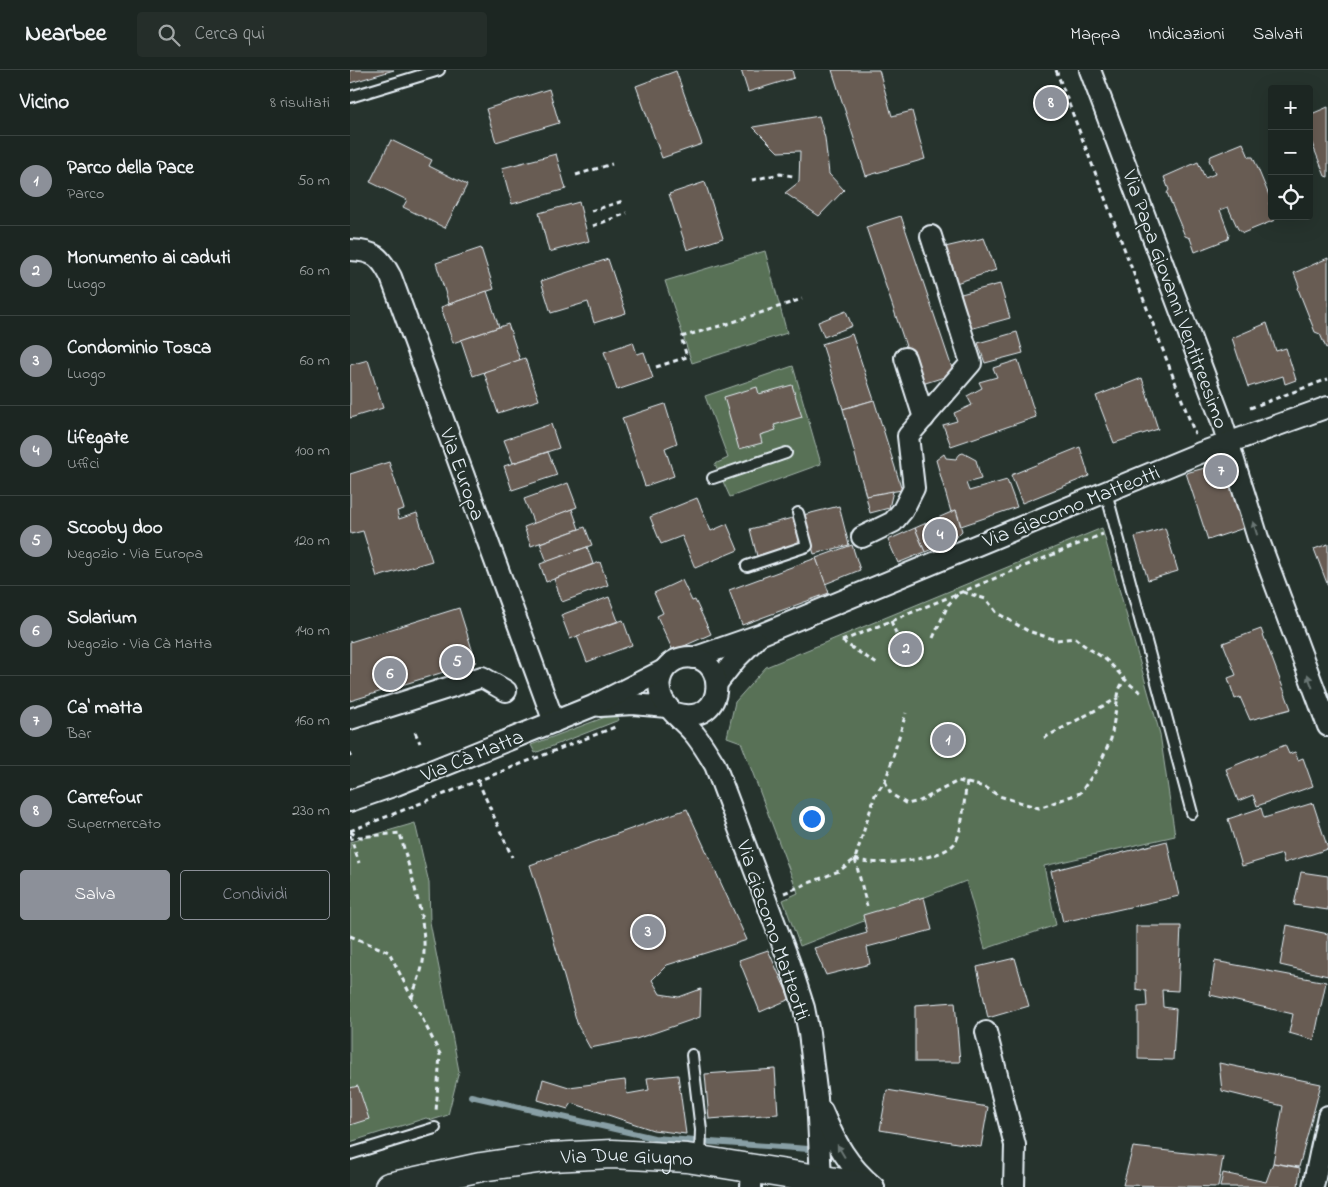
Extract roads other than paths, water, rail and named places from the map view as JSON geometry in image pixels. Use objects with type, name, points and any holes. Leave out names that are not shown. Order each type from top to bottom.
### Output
[{"type":"main road","name":"Via Due Giugno","points":[[389,1187],[474,1168],[568,1156],[612,1154],[669,1156],[701,1154],[751,1178],[821,1179],[867,1187]]},
{"type":"street","name":"Via Papa Giovanni Ventitreesimo","points":[[1090,70],[1228,442],[1258,538],[1328,726]]},
{"type":"street","points":[[862,537],[893,522],[904,510],[914,488],[908,436],[971,363],[931,236]]},
{"type":"street","name":"Via Europa","points":[[350,250],[366,250],[382,259],[391,277],[554,722]]},
{"type":"street","points":[[905,358],[924,418]]},
{"type":"street","name":"Via Giacomo Matteotti","points":[[821,1179],[817,1098],[804,1008],[766,900],[714,765],[697,736],[671,710],[659,689],[664,670],[676,660],[693,658],[762,634],[1228,442],[1328,407]]},
{"type":"street","name":"Via Giacomo Matteotti","points":[[714,765],[709,732],[711,705],[716,697],[717,683],[736,659],[762,634]]},
{"type":"street","points":[[693,658],[710,666],[717,683]]},
{"type":"street","name":"Via Cà Matta","points":[[350,801],[593,706],[664,670]]},
{"type":"street","points":[[350,719],[482,677],[506,691]]},
{"type":"street","name":"Via Cà Matta","points":[[593,706],[633,704],[671,710]]},
{"type":"street","points":[[671,710],[694,715],[711,705]]},
{"type":"street","points":[[986,1032],[1015,1145],[1014,1187]]},
{"type":"street","name":"Via Giacomo Matteotti","points":[[817,1098],[834,1140],[848,1163],[874,1187]]},
{"type":"street","points":[[1313,1187],[1328,1116]]},
{"type":"lane","points":[[350,97],[440,70]]},
{"type":"lane","points":[[713,478],[786,453]]},
{"type":"lane","points":[[1106,492],[1192,813]]},
{"type":"lane","points":[[747,566],[806,546],[798,513]]},
{"type":"lane","points":[[692,1055],[701,1130],[701,1154]]},
{"type":"lane","points":[[350,1154],[435,1128]]},
{"type":"waterway","points":[[471,1096],[654,1138],[809,1149]]},
{"type":"place","name":"Carrefour","points":[[1051,103]]},
{"type":"place","name":"Ca' matta","points":[[1221,471]]},
{"type":"place","name":"Lifegate","points":[[940,535]]},
{"type":"place","name":"Monumento ai caduti","points":[[906,649]]},
{"type":"place","name":"Scooby doo","points":[[457,662]]},
{"type":"place","name":"Solarium","points":[[390,674]]},
{"type":"place","name":"Parco della Pace","points":[[948,740]]},
{"type":"place","name":"Condominio Tosca","points":[[648,932]]}]
